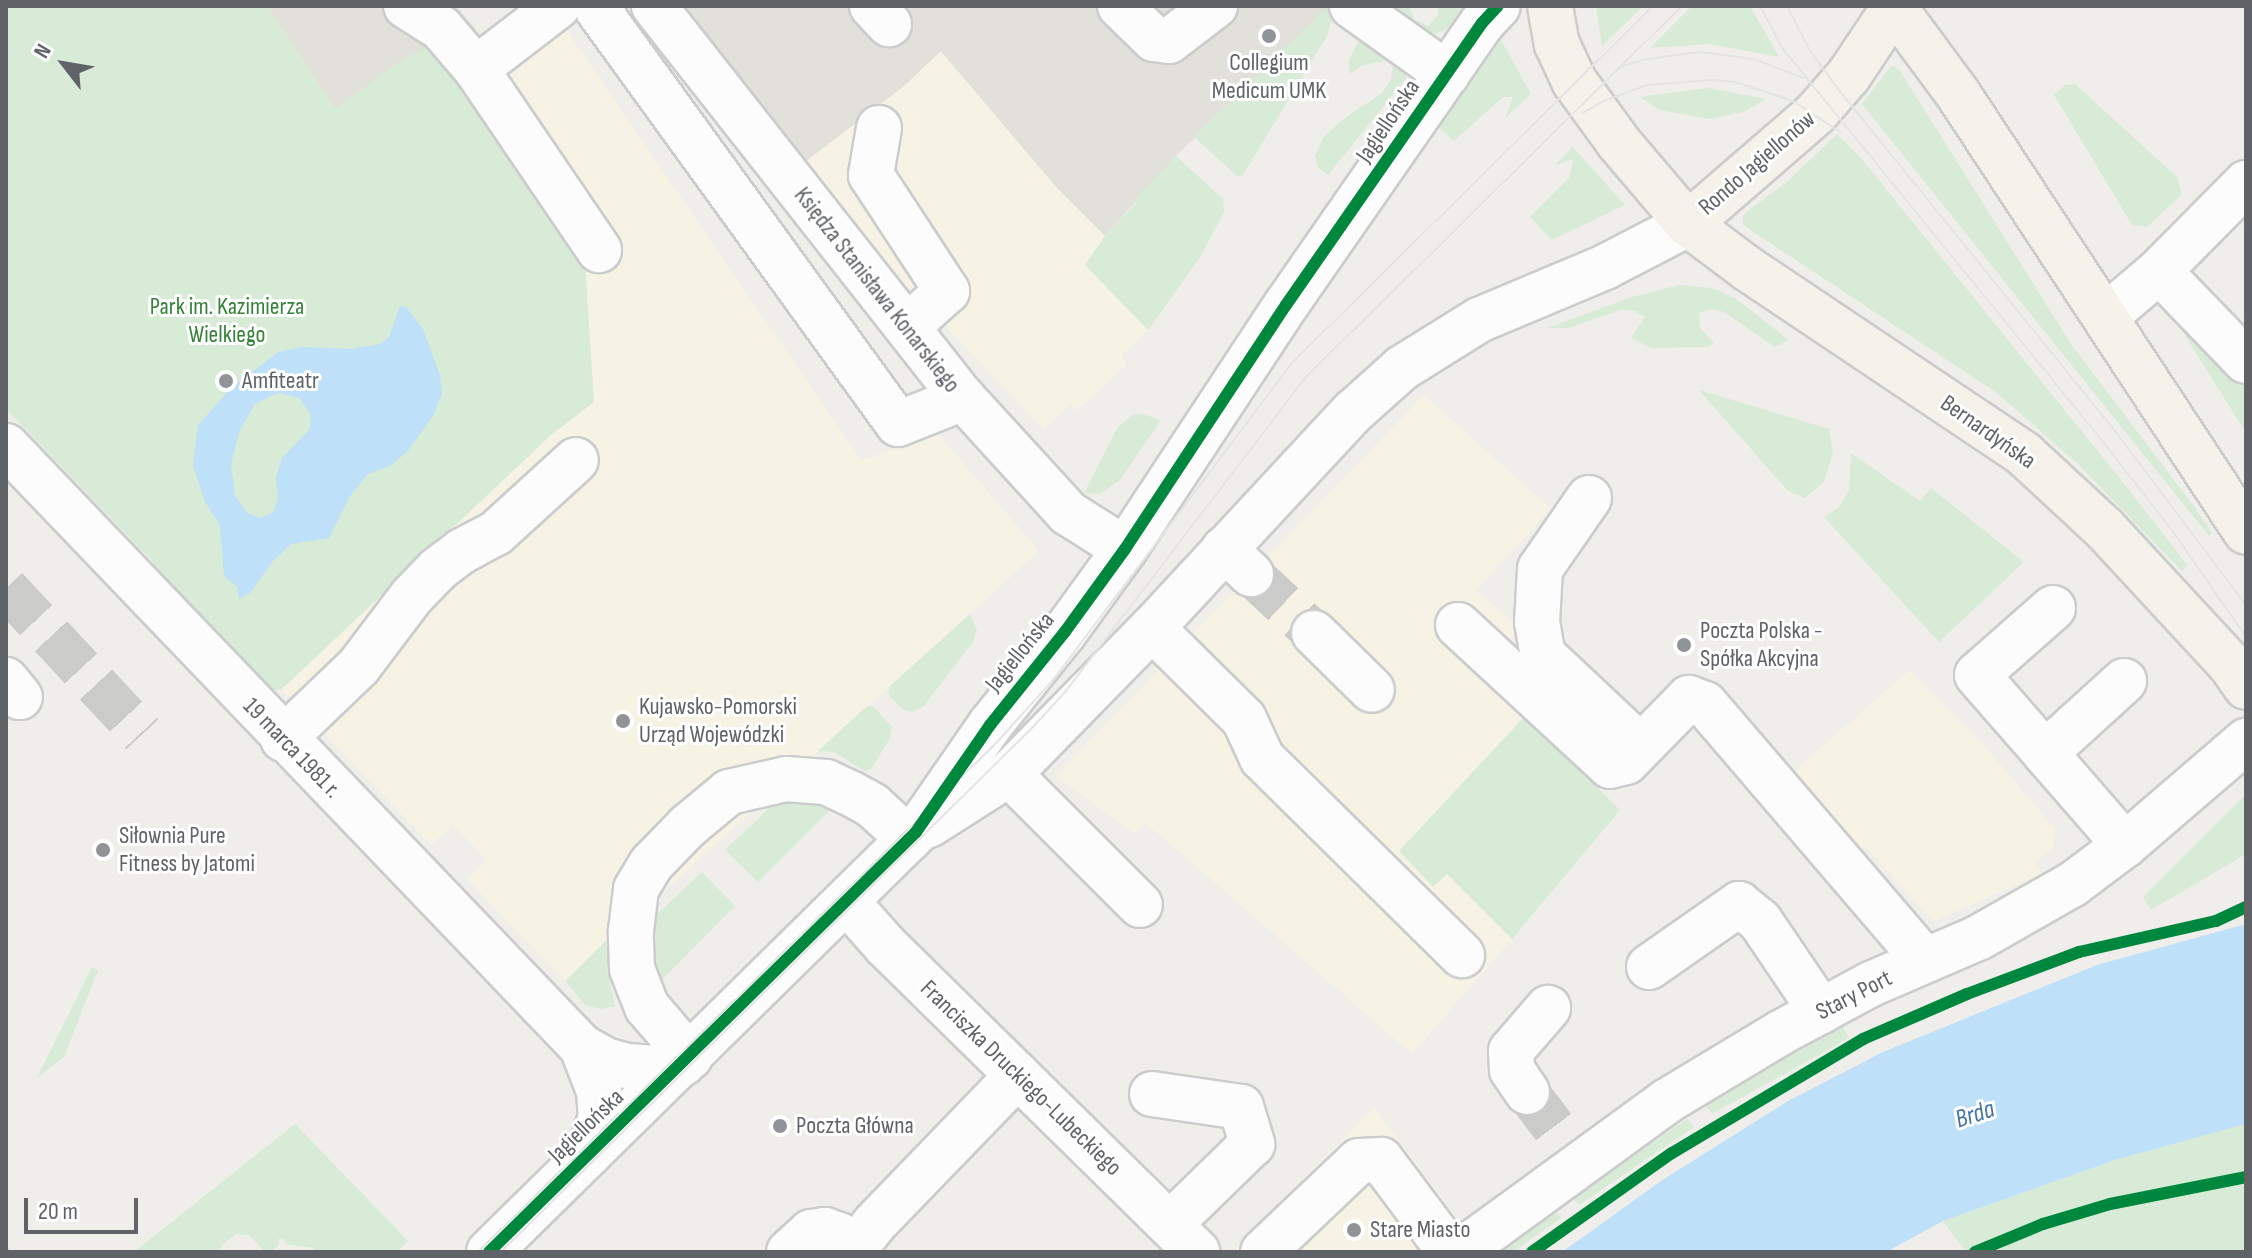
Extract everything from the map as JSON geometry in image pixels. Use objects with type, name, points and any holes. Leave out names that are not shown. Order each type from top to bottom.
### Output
[{"type":"main road","name":"Rondo Jagiellonów","points":[[1550,6],[1557,44],[1574,81],[1619,143],[1688,224],[1816,113],[1849,75],[1894,6]]},
{"type":"main road","points":[[1894,6],[1932,56],[2106,316],[2246,532]]},
{"type":"main road","name":"Bernardyńska","points":[[1688,224],[1748,269],[2024,454],[2104,528],[2230,664],[2246,687]]},
{"type":"street","points":[[406,6],[441,28],[476,69],[599,250]]},
{"type":"street","points":[[476,69],[558,6]]},
{"type":"street","points":[[603,6],[598,10],[898,424],[963,398]]},
{"type":"street","name":"Księdza Stanisława Konarskiego","points":[[654,6],[963,398],[1068,513],[1125,549]]},
{"type":"street","points":[[1120,6],[1154,39],[1169,41],[1215,6]]},
{"type":"street","points":[[1352,6],[1447,74]]},
{"type":"street","name":"Jagiellońska","points":[[498,1249],[588,1155],[913,836],[990,725],[1064,633],[1125,549],[1286,305],[1498,6]]},
{"type":"street","points":[[879,128],[871,175],[947,291],[907,327]]},
{"type":"street","points":[[2106,316],[2159,271],[2246,183]]},
{"type":"street","name":"Jagiellońska","points":[[913,836],[1009,774],[1152,628],[1238,561],[1354,411],[1402,368],[1479,320],[1605,267],[1688,224]]},
{"type":"street","points":[[2159,271],[2246,361]]},
{"type":"street","name":"19 marca 1981 r.","points":[[6,446],[283,739],[582,1047],[596,1082],[601,1117],[588,1155]]},
{"type":"street","points":[[283,739],[359,666],[412,596],[438,569],[462,551],[496,533],[576,460]]},
{"type":"street","points":[[1589,498],[1540,569],[1537,622],[1543,655],[1641,747]]},
{"type":"street","points":[[2053,608],[1977,675],[2125,845]]},
{"type":"street","points":[[1458,625],[1610,766],[1626,762],[1689,698],[1705,704],[1925,961]]},
{"type":"street","points":[[1152,628],[1244,719],[1262,758],[1462,955]]},
{"type":"street","points":[[1314,633],[1372,690]]},
{"type":"street","points":[[2045,753],[2124,681]]},
{"type":"street","name":"Stary Port","points":[[1460,1252],[1575,1154],[1821,1011],[1978,938],[2073,884],[2125,845],[2246,741]]},
{"type":"street","points":[[1009,774],[1140,905]]},
{"type":"street","points":[[687,1060],[647,1007],[632,969],[631,931],[636,889],[651,864],[688,826],[729,792],[786,779],[826,782],[873,806],[913,836]]},
{"type":"street","name":"Franciszka Druckiego-Lubeckiego","points":[[847,902],[1184,1238]]},
{"type":"street","points":[[1649,967],[1739,904],[1760,921],[1821,1011]]},
{"type":"street","points":[[1527,1092],[1512,1070],[1511,1051],[1548,1008]]},
{"type":"street","name":"19 marca 1981 r.","points":[[582,1047],[627,1066],[655,1068],[687,1060]]},
{"type":"street","points":[[789,1252],[811,1232],[825,1230],[839,1235],[853,1251],[874,1224],[1018,1075]]},
{"type":"street","points":[[1152,1094],[1241,1107],[1252,1144],[1184,1238]]},
{"type":"street","points":[[1263,1252],[1359,1161],[1381,1160],[1450,1252]]},
{"type":"shaded area","points":[[267,6],[456,6],[476,30],[450,61],[335,109]]},
{"type":"shaded area","points":[[683,6],[1328,6],[1176,156],[1105,236],[1057,188],[941,51],[904,86],[805,162]]},
{"type":"shaded area","name":"Kujawsko-Pomorski Urząd Wojewódzki","points":[[565,22],[571,37],[861,460],[938,434],[1039,551],[565,981],[467,879],[487,860],[453,825],[431,845],[282,689],[551,435],[594,402],[584,247],[472,91]]},
{"type":"shaded area","points":[[939,50],[1057,188],[1105,236],[1085,265],[1148,330],[1121,356],[1127,364],[1077,411],[1070,405],[1044,430],[941,321],[913,297],[805,162],[904,86]]},
{"type":"shaded area","points":[[1424,395],[1551,509],[1476,590],[1520,629],[1507,643],[1599,726],[1570,760],[1526,716],[1399,851],[1446,874],[1512,939],[1412,1054],[1159,834],[1145,824],[1135,834],[1056,776]]},
{"type":"shaded area","points":[[1910,670],[1981,742],[2055,829],[2053,847],[2035,863],[2042,874],[1934,921],[1864,846],[1852,855],[1785,779]]},
{"type":"shaded area","points":[[1374,1107],[1459,1221],[1418,1252],[1232,1252]]},
{"type":"green space","name":"Park im. Kazimierza Wielkiego","points":[[6,6],[267,6],[335,109],[407,56],[425,47],[440,51],[584,247],[594,402],[551,435],[282,689],[261,692],[147,572],[154,563],[6,409]]},
{"type":"green space","points":[[1382,6],[1409,6],[1414,19],[1428,26],[1438,15],[1439,6],[1469,6],[1453,26],[1426,38]]},
{"type":"green space","points":[[1596,6],[1643,6],[1602,46]]},
{"type":"green space","points":[[1692,6],[1750,6],[1779,57],[1710,44],[1650,48]]},
{"type":"green space","points":[[1327,7],[1331,21],[1327,36],[1243,175],[1237,176],[1194,137]]},
{"type":"green space","points":[[1363,32],[1405,66],[1407,77],[1328,175],[1318,168],[1315,156],[1323,138],[1342,120],[1382,93],[1391,80],[1393,65],[1386,61],[1363,65],[1350,74],[1349,60]]},
{"type":"green space","points":[[1501,40],[1531,94],[1506,117],[1513,97],[1503,97],[1454,141],[1439,127]]},
{"type":"green space","points":[[1891,66],[1899,69],[2071,344],[2196,509],[2212,533],[2209,536],[1862,104]]},
{"type":"green space","points":[[2075,84],[2178,178],[2181,195],[2147,227],[2132,225],[2054,95],[2065,85]]},
{"type":"green space","points":[[1708,88],[1767,99],[1743,112],[1710,119],[1660,110],[1640,97]]},
{"type":"green space","points":[[1837,134],[1861,158],[2126,486],[2188,566],[2182,571],[2078,464],[1997,393],[1743,225],[1743,216],[1749,210],[1787,182]]},
{"type":"green space","points":[[1573,147],[1625,205],[1552,240],[1530,217],[1569,178],[1574,159],[1555,165]]},
{"type":"green space","points":[[1176,156],[1223,199],[1224,212],[1200,257],[1148,330],[1085,265],[1105,236],[1136,203],[1134,200]]},
{"type":"green space","points":[[1679,285],[1712,288],[1735,298],[1789,340],[1775,347],[1724,312],[1712,309],[1699,313],[1700,328],[1714,343],[1708,347],[1651,348],[1631,338],[1645,317],[1633,310],[1620,310],[1568,328],[1547,328],[1632,297]]},
{"type":"green space","points":[[2171,313],[2246,373],[2246,433]]},
{"type":"green space","points":[[1699,390],[1829,429],[1833,453],[1824,482],[1805,498],[1788,491]]},
{"type":"green space","points":[[1142,414],[1161,420],[1120,480],[1100,494],[1084,493],[1118,427],[1132,415]]},
{"type":"green space","points":[[1851,453],[1920,501],[1931,488],[2024,562],[1939,642],[1824,517],[1839,507],[1849,490]]},
{"type":"green space","points":[[970,614],[977,630],[973,642],[923,707],[912,712],[902,709],[888,694],[890,686]]},
{"type":"green space","points":[[867,706],[873,706],[892,727],[890,738],[872,768],[864,771],[834,752],[818,751]]},
{"type":"green space","points":[[1525,716],[1620,810],[1512,939],[1447,874],[1433,887],[1399,851]]},
{"type":"green space","points":[[2246,794],[2246,854],[2151,910],[2143,897]]},
{"type":"green space","points":[[797,800],[835,805],[758,882],[725,850],[773,805]]},
{"type":"green space","points":[[702,872],[735,906],[653,989],[650,921]]},
{"type":"green space","points":[[612,935],[619,956],[607,970],[615,1006],[601,1009],[585,1005],[565,981]]},
{"type":"green space","points":[[92,967],[98,970],[64,1057],[37,1078]]},
{"type":"green space","points":[[1840,1020],[1849,1038],[1712,1114],[1705,1105]]},
{"type":"green space","points":[[1687,1119],[1694,1127],[1579,1205],[1572,1197]]},
{"type":"green space","points":[[295,1124],[408,1241],[397,1252],[315,1252],[313,1248],[285,1244],[284,1239],[278,1239],[279,1245],[271,1252],[265,1252],[249,1235],[236,1234],[223,1244],[219,1252],[134,1252]]},
{"type":"green space","points":[[2246,1124],[2246,1252],[1966,1252],[1943,1221],[2115,1160]]},
{"type":"green space","points":[[1555,1210],[1561,1218],[1513,1252],[1496,1252]]},
{"type":"water","points":[[400,306],[406,307],[423,329],[440,375],[442,394],[433,416],[407,452],[390,466],[368,474],[350,496],[329,538],[291,544],[273,561],[250,593],[239,599],[237,587],[224,576],[220,525],[205,502],[193,465],[198,425],[231,388],[278,352],[302,347],[351,349],[380,344],[389,337]],"holes":[[[278,393],[299,398],[311,415],[310,429],[282,458],[276,478],[278,499],[273,512],[260,518],[247,513],[235,495],[231,465],[239,432],[255,404]]]},
{"type":"water","name":"Brda","points":[[2246,924],[2246,1124],[2115,1160],[1943,1221],[1886,1252],[1562,1252],[1664,1179],[1788,1101],[1883,1052],[2097,965]]},
{"type":"tunnel","points":[[1251,574],[1314,633]]},
{"type":"tunnel","points":[[6,588],[142,734]]},
{"type":"tunnel","points":[[1527,1092],[1568,1146]]},
{"type":"tram line","points":[[478,1252],[997,742],[1053,680],[1290,365],[1653,6]]},
{"type":"tram line","points":[[501,1252],[1033,727],[1065,692],[1306,377],[1682,6]]},
{"type":"tram line","points":[[1760,6],[1783,49],[2104,443],[2174,533],[2246,637]]},
{"type":"tram line","points":[[1787,6],[1810,51],[1838,89],[2114,430],[2246,605]]},
{"type":"tram line","points":[[1620,67],[1647,59],[1700,52],[1754,59],[1803,78]]},
{"type":"tram line","points":[[1583,113],[1601,102],[1647,85],[1711,80],[1735,82],[1793,101],[1840,132]]},
{"type":"tram line","points":[[6,1245],[11,1252]]},
{"type":"cycle path","points":[[489,1252],[916,832],[990,725],[1064,633],[1125,549],[1286,305],[1482,23],[1498,6]]},
{"type":"cycle path","points":[[1532,1252],[1672,1153],[1863,1039],[1967,994],[2079,952],[2216,921],[2246,907]]},
{"type":"cycle path","points":[[1975,1252],[2043,1224],[2110,1204],[2246,1177]]},
{"type":"place","name":"Collegium Medicum UMK","points":[[1269,36]]},
{"type":"place","name":"Amfiteatr","points":[[226,381]]},
{"type":"place","name":"Poczta Polska - Spółka Akcyjna","points":[[1684,645]]},
{"type":"place","name":"Kujawsko-Pomorski Urząd Wojewódzki","points":[[623,721]]},
{"type":"place","name":"Siłownia Pure Fitness by Jatomi","points":[[103,850]]},
{"type":"place","name":"Poczta Główna","points":[[780,1126]]},
{"type":"place","name":"Stare Miasto","points":[[1354,1230]]}]
